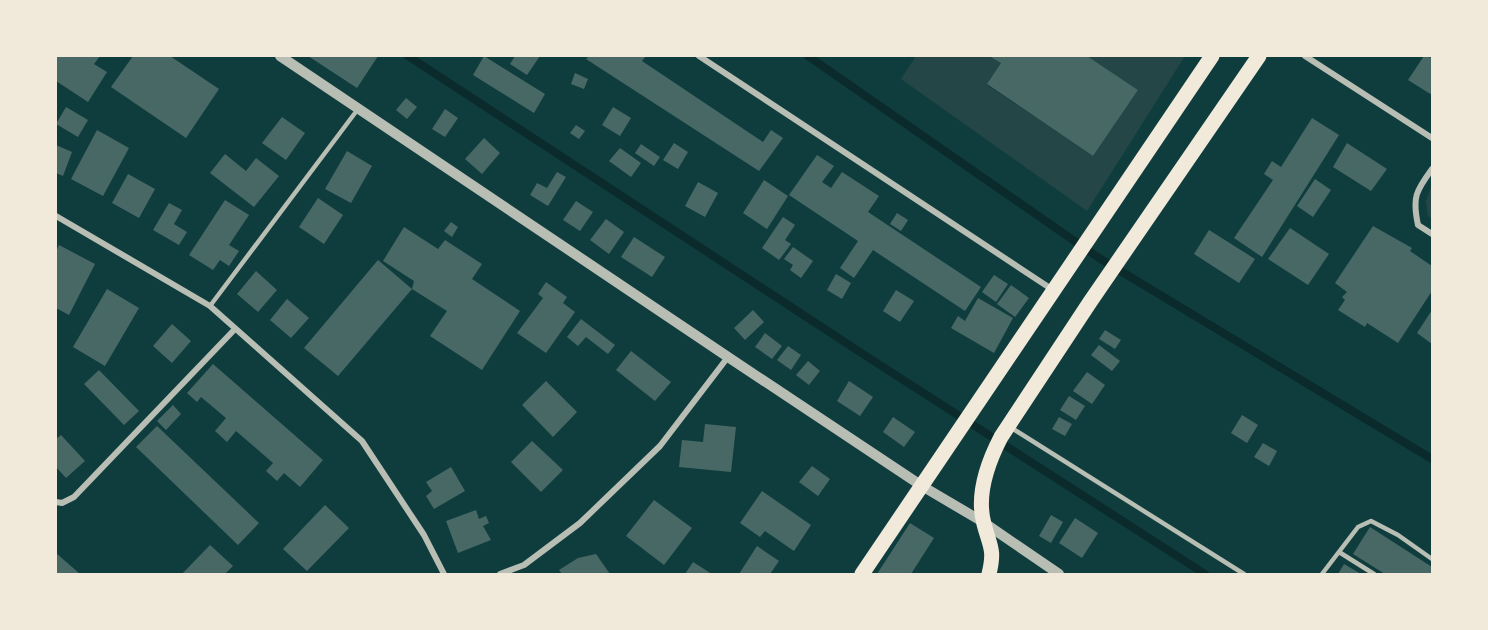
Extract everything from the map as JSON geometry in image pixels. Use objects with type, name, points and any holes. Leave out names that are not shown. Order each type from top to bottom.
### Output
[{"type":"main road","points":[[862,574],[1058,285],[1101,217],[1212,56]]},
{"type":"main road","points":[[989,574],[992,554],[990,540],[983,522],[983,484],[993,452],[1008,425],[1090,302],[1258,56]]},
{"type":"street","points":[[280,56],[728,357],[922,486],[983,522],[1059,574]]},
{"type":"street","points":[[699,56],[1058,285]]},
{"type":"street","points":[[1305,56],[1432,138]]},
{"type":"street","points":[[1432,170],[1419,188],[1414,206],[1418,225],[1432,234]]},
{"type":"street","points":[[56,216],[210,306],[362,441],[424,535],[444,574]]},
{"type":"street","points":[[56,502],[62,503],[74,497],[146,425],[235,330]]},
{"type":"street","points":[[501,574],[524,565],[580,523],[660,446],[728,357]]},
{"type":"lane","points":[[210,306],[359,108]]},
{"type":"lane","points":[[1008,425],[1244,574]]},
{"type":"lane","points":[[1322,574],[1358,527],[1371,521],[1398,535],[1432,560]]},
{"type":"lane","points":[[1339,552],[1374,574]]},
{"type":"shaded area","points":[[916,56],[989,56],[1001,63],[987,85],[1093,156],[1138,90],[1087,56],[1185,56],[1087,211],[901,79]]},
{"type":"shaded area","points":[[1432,184],[1432,219],[1428,216],[1426,201]]},
{"type":"building","points":[[56,56],[100,56],[94,64],[107,72],[88,102],[56,81]]},
{"type":"building","points":[[133,56],[170,56],[219,89],[186,138],[111,87]]},
{"type":"building","points":[[308,56],[378,56],[357,88]]},
{"type":"building","points":[[484,56],[545,94],[534,113],[473,75]]},
{"type":"building","points":[[515,56],[540,56],[527,75],[510,64]]},
{"type":"building","points":[[589,56],[646,56],[642,61],[763,142],[771,130],[783,138],[759,171],[586,59]]},
{"type":"building","points":[[989,56],[1087,56],[1138,90],[1093,156],[987,84],[1001,63]]},
{"type":"building","points":[[1424,56],[1432,58],[1432,95],[1408,80]]},
{"type":"building","points":[[575,73],[588,79],[584,89],[571,84]]},
{"type":"building","points":[[406,98],[417,107],[407,119],[396,110]]},
{"type":"building","points":[[66,107],[88,120],[78,137],[56,124]]},
{"type":"building","points":[[613,107],[631,118],[620,136],[602,125]]},
{"type":"building","points":[[445,109],[458,118],[445,137],[432,129]]},
{"type":"building","points":[[282,117],[305,133],[286,160],[262,143]]},
{"type":"building","points":[[1312,118],[1339,135],[1262,257],[1234,238],[1273,180],[1264,174],[1272,161],[1281,167]]},
{"type":"building","points":[[576,125],[585,131],[579,139],[570,133]]},
{"type":"building","points":[[97,130],[129,148],[103,196],[71,179]]},
{"type":"building","points":[[484,138],[500,153],[482,174],[465,159]]},
{"type":"building","points":[[674,143],[688,152],[678,169],[663,160]]},
{"type":"building","points":[[1347,143],[1387,169],[1371,191],[1333,167]]},
{"type":"building","points":[[641,144],[660,157],[654,166],[635,153]]},
{"type":"building","points":[[56,145],[72,152],[63,176],[56,173]]},
{"type":"building","points":[[620,148],[641,163],[631,177],[609,161]]},
{"type":"building","points":[[347,151],[372,166],[351,203],[325,189]]},
{"type":"building","points":[[225,154],[246,171],[256,158],[279,176],[254,207],[210,173]]},
{"type":"building","points":[[817,155],[834,166],[822,182],[831,188],[842,172],[879,196],[868,212],[981,287],[965,311],[873,250],[854,278],[840,268],[858,241],[789,195]]},
{"type":"building","points":[[557,172],[566,177],[548,206],[530,195],[537,183],[547,188]]},
{"type":"building","points":[[128,174],[155,189],[139,218],[112,203]]},
{"type":"building","points":[[1315,179],[1331,190],[1313,217],[1297,206]]},
{"type":"building","points":[[764,180],[788,196],[767,229],[743,213]]},
{"type":"building","points":[[698,182],[718,193],[705,217],[685,206]]},
{"type":"building","points":[[318,198],[343,215],[324,244],[299,227]]},
{"type":"building","points":[[225,200],[249,215],[229,245],[239,251],[229,266],[220,260],[213,270],[189,255]]},
{"type":"building","points":[[576,201],[593,212],[580,231],[563,220]]},
{"type":"building","points":[[169,203],[182,210],[174,224],[187,232],[179,245],[153,230]]},
{"type":"building","points":[[897,213],[908,220],[901,231],[890,224]]},
{"type":"building","points":[[783,217],[795,225],[785,240],[791,244],[779,260],[762,248]]},
{"type":"building","points":[[606,219],[624,232],[609,254],[590,240]]},
{"type":"building","points":[[451,222],[458,227],[452,237],[444,231]]},
{"type":"building","points":[[1373,226],[1412,248],[1410,251],[1432,266],[1432,291],[1398,343],[1367,323],[1365,327],[1338,310],[1345,300],[1342,297],[1347,292],[1335,283]]},
{"type":"building","points":[[404,227],[438,249],[445,240],[482,264],[472,279],[520,311],[482,370],[430,336],[447,311],[412,289],[414,281],[383,261]]},
{"type":"building","points":[[1290,228],[1329,254],[1308,285],[1268,259]]},
{"type":"building","points":[[1209,230],[1255,259],[1239,283],[1194,254]]},
{"type":"building","points":[[634,237],[665,257],[652,277],[621,257]]},
{"type":"building","points":[[59,245],[95,264],[69,315],[56,308],[56,252]]},
{"type":"building","points":[[793,247],[813,261],[801,278],[790,270],[793,265],[784,259]]},
{"type":"building","points":[[378,260],[412,289],[338,376],[304,348]]},
{"type":"building","points":[[256,271],[277,290],[258,312],[237,294]]},
{"type":"building","points":[[836,274],[851,283],[842,299],[827,290]]},
{"type":"building","points":[[994,275],[1008,284],[996,302],[982,292]]},
{"type":"building","points":[[546,282],[567,297],[563,303],[575,312],[546,353],[517,333],[543,298],[538,294]]},
{"type":"building","points":[[1011,285],[1029,298],[1015,317],[997,304]]},
{"type":"building","points":[[107,289],[139,308],[105,366],[73,347]]},
{"type":"building","points":[[896,290],[914,301],[900,322],[883,311]]},
{"type":"building","points":[[978,298],[1013,318],[994,353],[951,328],[958,316],[965,321]]},
{"type":"building","points":[[287,299],[309,318],[291,338],[270,320]]},
{"type":"building","points":[[753,310],[764,322],[745,340],[734,328]]},
{"type":"building","points":[[1432,310],[1432,344],[1417,333]]},
{"type":"building","points":[[581,319],[615,345],[608,354],[586,337],[578,346],[567,337]]},
{"type":"building","points":[[172,324],[191,341],[172,363],[153,346]]},
{"type":"building","points":[[1105,330],[1121,340],[1115,349],[1099,339]]},
{"type":"building","points":[[765,333],[782,346],[772,359],[755,347]]},
{"type":"building","points":[[1099,345],[1120,361],[1112,371],[1091,355]]},
{"type":"building","points":[[788,346],[801,355],[791,370],[777,360]]},
{"type":"building","points":[[631,351],[671,382],[655,401],[616,370]]},
{"type":"building","points":[[808,361],[820,371],[809,385],[796,375]]},
{"type":"building","points":[[213,364],[323,460],[300,487],[284,473],[277,481],[266,471],[273,463],[236,431],[227,442],[215,431],[226,418],[201,397],[197,402],[187,393]]},
{"type":"building","points":[[99,370],[139,411],[124,425],[84,384]]},
{"type":"building","points":[[1087,372],[1105,385],[1092,404],[1073,391]]},
{"type":"building","points":[[546,381],[577,412],[553,437],[522,405]]},
{"type":"building","points":[[849,381],[873,397],[860,416],[837,401]]},
{"type":"building","points":[[1069,396],[1085,406],[1076,420],[1060,410]]},
{"type":"building","points":[[173,405],[181,414],[166,430],[157,421]]},
{"type":"building","points":[[1242,415],[1258,425],[1247,443],[1231,433]]},
{"type":"building","points":[[893,417],[915,432],[904,447],[883,432]]},
{"type":"building","points":[[1059,417],[1072,424],[1065,436],[1052,429]]},
{"type":"building","points":[[705,424],[736,427],[731,472],[679,467],[682,440],[703,442]]},
{"type":"building","points":[[157,426],[259,523],[238,545],[136,447]]},
{"type":"building","points":[[61,435],[85,461],[66,478],[56,467],[56,439]]},
{"type":"building","points":[[532,441],[563,470],[541,492],[511,462]]},
{"type":"building","points":[[1263,443],[1277,451],[1269,466],[1254,457]]},
{"type":"building","points":[[812,466],[830,479],[818,496],[799,482]]},
{"type":"building","points":[[451,467],[465,491],[434,509],[426,496],[432,491],[426,482]]},
{"type":"building","points":[[762,491],[811,525],[794,551],[765,531],[760,537],[740,523]]},
{"type":"building","points":[[654,500],[692,528],[664,565],[626,536]]},
{"type":"building","points":[[325,505],[349,528],[307,571],[283,549]]},
{"type":"building","points":[[476,510],[479,519],[486,516],[489,523],[483,526],[491,540],[458,553],[446,521]]},
{"type":"building","points":[[1051,515],[1063,522],[1051,543],[1039,536]]},
{"type":"building","points":[[1075,518],[1098,533],[1082,558],[1059,543]]},
{"type":"building","points":[[910,523],[934,538],[911,574],[877,574]]},
{"type":"building","points":[[1370,527],[1432,567],[1432,574],[1385,574],[1353,554]]},
{"type":"building","points":[[210,545],[233,566],[225,574],[182,574]]},
{"type":"building","points":[[757,546],[779,561],[770,574],[739,574]]},
{"type":"building","points":[[56,553],[80,574],[56,574]]},
{"type":"building","points":[[596,554],[610,574],[562,574],[559,570],[578,558]]},
{"type":"building","points":[[693,562],[712,574],[685,574]]},
{"type":"building","points":[[1344,564],[1361,574],[1338,574]]},
{"type":"waterway","points":[[408,56],[866,356],[1205,574]]},
{"type":"waterway","points":[[808,56],[1099,258],[1432,459]]}]
